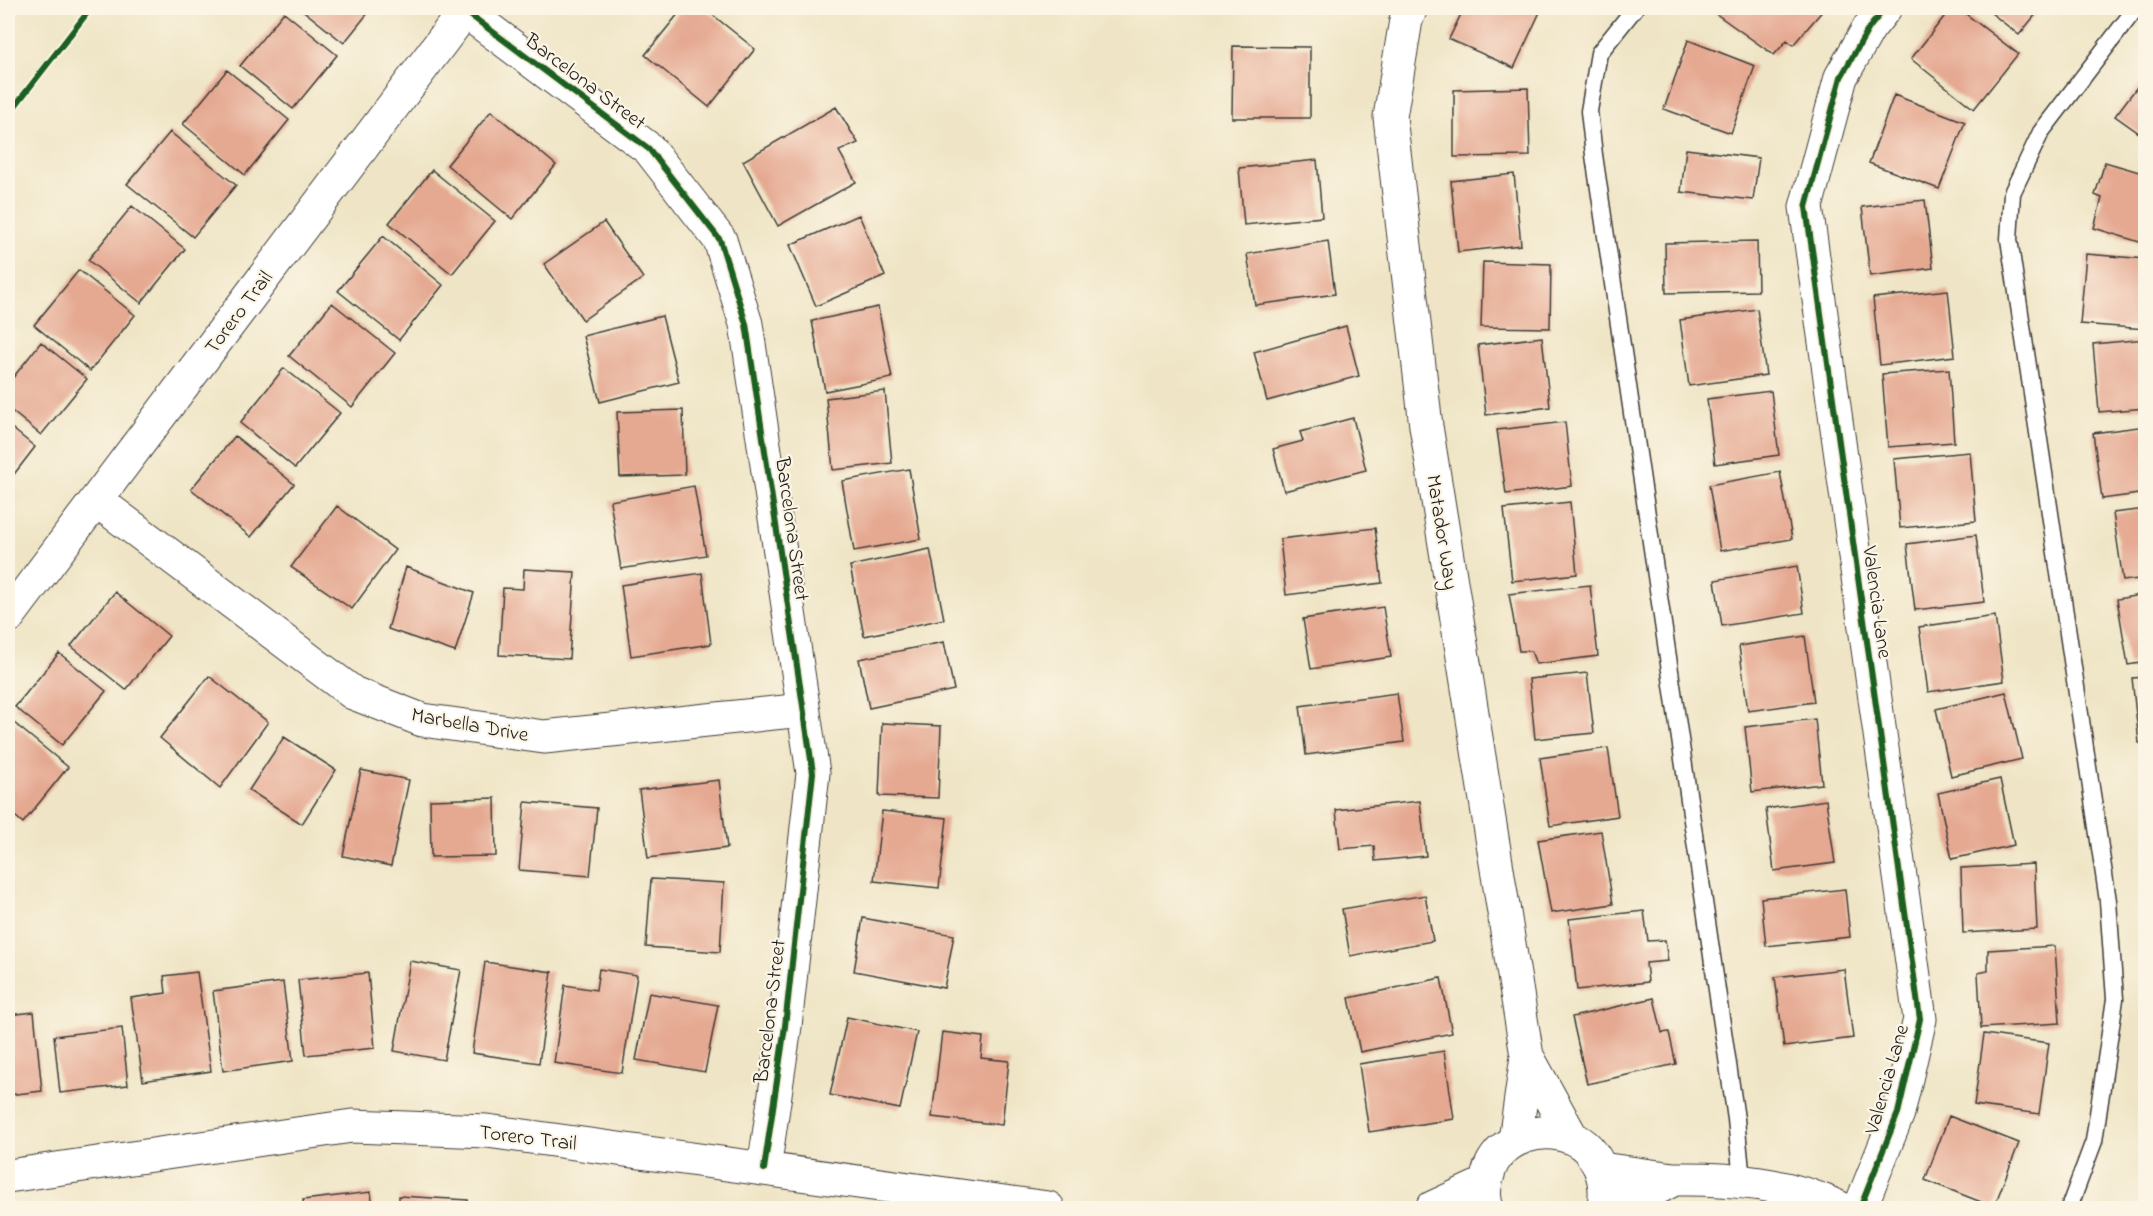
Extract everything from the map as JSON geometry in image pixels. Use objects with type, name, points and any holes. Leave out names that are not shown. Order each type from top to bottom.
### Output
[{"type":"street","name":"Matador Way","points":[[1411,8],[1406,20],[1390,117],[1426,426],[1527,1056],[1515,1140]]},
{"type":"street","name":"Valencia Lane","points":[[1860,1209],[1898,1113],[1920,1019],[1806,207],[1842,77],[1869,28],[1886,8]]},
{"type":"street","name":"Torero Trail","points":[[8,617],[466,9]]},
{"type":"street","name":"Barcelona Street","points":[[466,9],[649,149],[720,240],[746,324],[813,773],[785,1026],[764,1169]]},
{"type":"street","name":"Marbella Drive","points":[[96,500],[353,693],[422,720],[544,737],[803,710]]},
{"type":"street","name":"Matador Way","points":[[1527,1056],[1572,1138]]},
{"type":"street","name":"Torero Trail","points":[[8,1176],[352,1126],[487,1131],[1048,1209]]},
{"type":"street","points":[[1432,1209],[1486,1196],[1494,1159],[1515,1140],[1539,1132],[1572,1138],[1591,1153],[1601,1169],[1606,1197],[1603,1209]]},
{"type":"street","points":[[1601,1169],[1674,1179],[1742,1180],[1819,1198],[1840,1209]]},
{"type":"street","points":[[1620,1209],[1674,1179]]},
{"type":"lane","points":[[1635,8],[1599,54],[1590,111],[1594,155],[1736,1119],[1742,1180]]},
{"type":"lane","points":[[2069,1209],[2094,1141],[2115,999],[2106,890],[2009,239],[2012,192],[2041,132],[2136,8]]},
{"type":"building","points":[[300,8],[372,8],[344,43]]},
{"type":"building","points":[[683,8],[704,8],[755,49],[709,107],[645,55]]},
{"type":"building","points":[[1464,8],[1529,8],[1540,12],[1514,68],[1449,39]]},
{"type":"building","points":[[1715,8],[1825,8],[1793,45],[1787,40],[1774,55],[1712,11]]},
{"type":"building","points":[[1951,8],[1958,8],[2018,54],[1974,109],[1911,59]]},
{"type":"building","points":[[1985,8],[2041,8],[2019,35]]},
{"type":"building","points":[[284,12],[337,55],[293,109],[240,66]]},
{"type":"building","points":[[1688,40],[1755,66],[1731,133],[1664,109]]},
{"type":"building","points":[[1233,46],[1310,47],[1310,118],[1232,118]]},
{"type":"building","points":[[227,70],[289,120],[245,175],[183,124]]},
{"type":"building","points":[[2146,75],[2146,138],[2115,116]]},
{"type":"building","points":[[1528,88],[1530,156],[1454,157],[1454,90]]},
{"type":"building","points":[[1894,95],[1965,122],[1939,189],[1869,163]]},
{"type":"building","points":[[836,107],[858,143],[839,151],[856,182],[778,226],[743,161]]},
{"type":"building","points":[[491,111],[556,165],[512,219],[447,165]]},
{"type":"building","points":[[170,132],[236,185],[193,237],[127,184]]},
{"type":"building","points":[[1686,149],[1759,158],[1753,200],[1681,192]]},
{"type":"building","points":[[1317,160],[1322,217],[1244,225],[1239,168]]},
{"type":"building","points":[[2105,162],[2146,174],[2146,244],[2094,228],[2102,198],[2095,195]]},
{"type":"building","points":[[432,170],[495,221],[452,274],[389,223]]},
{"type":"building","points":[[1514,174],[1521,245],[1458,252],[1451,181]]},
{"type":"building","points":[[1925,200],[1933,268],[1870,276],[1862,207]]},
{"type":"building","points":[[132,206],[185,249],[141,303],[88,260]]},
{"type":"building","points":[[859,215],[885,276],[816,306],[790,245]]},
{"type":"building","points":[[604,222],[643,278],[583,320],[544,264]]},
{"type":"building","points":[[383,236],[443,285],[399,340],[338,291]]},
{"type":"building","points":[[1328,241],[1335,294],[1255,305],[1247,254]]},
{"type":"building","points":[[1757,241],[1758,291],[1666,293],[1665,243]]},
{"type":"building","points":[[2086,254],[2146,259],[2146,329],[2080,324]]},
{"type":"building","points":[[1483,262],[1551,264],[1550,328],[1481,327]]},
{"type":"building","points":[[79,270],[135,315],[90,371],[34,325]]},
{"type":"building","points":[[1948,290],[1955,356],[1880,365],[1873,298]]},
{"type":"building","points":[[332,303],[395,353],[352,407],[289,356]]},
{"type":"building","points":[[878,307],[892,378],[825,391],[812,321]]},
{"type":"building","points":[[1757,309],[1766,375],[1689,386],[1680,320]]},
{"type":"building","points":[[662,316],[679,382],[600,402],[583,336]]},
{"type":"building","points":[[1346,326],[1359,376],[1267,401],[1254,352]]},
{"type":"building","points":[[1542,337],[1550,407],[1486,415],[1478,345]]},
{"type":"building","points":[[2146,339],[2146,408],[2099,412],[2093,344]]},
{"type":"building","points":[[41,342],[87,379],[41,435],[8,408],[8,384]]},
{"type":"building","points":[[284,368],[340,413],[295,468],[240,423]]},
{"type":"building","points":[[1949,369],[1954,442],[1888,447],[1882,374]]},
{"type":"building","points":[[885,391],[892,463],[833,470],[826,398]]},
{"type":"building","points":[[1771,391],[1779,455],[1715,464],[1707,399]]},
{"type":"building","points":[[683,410],[685,475],[620,477],[617,412]]},
{"type":"building","points":[[1353,418],[1366,470],[1284,491],[1273,449],[1303,441],[1300,432]]},
{"type":"building","points":[[1565,422],[1572,486],[1506,494],[1497,430]]},
{"type":"building","points":[[8,425],[35,447],[8,482]]},
{"type":"building","points":[[2146,426],[2146,493],[2102,499],[2093,433]]},
{"type":"building","points":[[235,436],[294,484],[251,537],[191,489]]},
{"type":"building","points":[[1970,452],[1976,521],[1900,528],[1894,459]]},
{"type":"building","points":[[909,469],[921,539],[854,551],[842,481]]},
{"type":"building","points":[[1780,472],[1792,539],[1720,551],[1709,485]]},
{"type":"building","points":[[694,486],[706,555],[621,569],[610,501]]},
{"type":"building","points":[[1570,502],[1577,574],[1512,581],[1504,509]]},
{"type":"building","points":[[337,506],[395,550],[352,609],[291,567]]},
{"type":"building","points":[[2146,509],[2146,578],[2123,581],[2113,513]]},
{"type":"building","points":[[1375,528],[1382,583],[1286,595],[1280,539]]},
{"type":"building","points":[[1976,535],[1984,602],[1915,610],[1907,544]]},
{"type":"building","points":[[930,549],[944,619],[864,636],[850,566]]},
{"type":"building","points":[[1797,566],[1804,613],[1722,626],[1715,580]]},
{"type":"building","points":[[406,567],[474,593],[455,652],[388,629]]},
{"type":"building","points":[[524,569],[575,572],[569,659],[499,655],[503,588],[523,589]]},
{"type":"building","points":[[702,573],[711,644],[631,656],[621,585]]},
{"type":"building","points":[[1590,585],[1598,656],[1536,664],[1531,651],[1519,651],[1509,594]]},
{"type":"building","points":[[115,592],[169,636],[126,690],[71,646]]},
{"type":"building","points":[[2146,594],[2146,662],[2128,665],[2117,599]]},
{"type":"building","points":[[1383,607],[1391,657],[1311,669],[1303,619]]},
{"type":"building","points":[[1995,616],[2004,681],[1928,692],[1919,627]]},
{"type":"building","points":[[1805,636],[1814,702],[1748,711],[1739,646]]},
{"type":"building","points":[[944,642],[954,690],[869,708],[859,659]]},
{"type":"building","points":[[59,653],[106,691],[62,745],[15,707]]},
{"type":"building","points":[[1587,673],[1594,733],[1535,739],[1529,679]]},
{"type":"building","points":[[209,676],[268,722],[220,788],[160,738]]},
{"type":"building","points":[[2146,677],[2146,743],[2139,743],[2132,678]]},
{"type":"building","points":[[2006,692],[2022,759],[1951,776],[1936,709]]},
{"type":"building","points":[[1397,693],[1404,742],[1306,755],[1300,706]]},
{"type":"building","points":[[8,718],[68,767],[23,823],[8,810]]},
{"type":"building","points":[[1815,719],[1822,784],[1752,792],[1745,727]]},
{"type":"building","points":[[882,723],[941,726],[938,798],[879,796]]},
{"type":"building","points":[[284,737],[336,770],[302,824],[249,790]]},
{"type":"building","points":[[1608,748],[1618,816],[1550,826],[1540,758]]},
{"type":"building","points":[[361,770],[409,780],[391,866],[343,856]]},
{"type":"building","points":[[2000,779],[2014,845],[1952,859],[1938,793]]},
{"type":"building","points":[[719,780],[727,848],[648,858],[639,790]]},
{"type":"building","points":[[495,798],[496,856],[431,857],[430,800]]},
{"type":"building","points":[[1826,800],[1835,863],[1774,871],[1766,809]]},
{"type":"building","points":[[1420,801],[1426,856],[1375,861],[1374,846],[1340,849],[1336,810]]},
{"type":"building","points":[[525,802],[597,808],[590,876],[519,870]]},
{"type":"building","points":[[882,811],[947,818],[939,888],[874,881]]},
{"type":"building","points":[[1601,831],[1613,904],[1551,913],[1538,840]]},
{"type":"building","points":[[2034,864],[2037,929],[1963,933],[1961,868]]},
{"type":"building","points":[[651,879],[724,883],[720,952],[646,947]]},
{"type":"building","points":[[1845,889],[1850,937],[1766,946],[1761,898]]},
{"type":"building","points":[[1425,895],[1433,941],[1350,956],[1342,909]]},
{"type":"building","points":[[1644,911],[1648,941],[1665,940],[1668,961],[1646,963],[1648,982],[1577,990],[1569,919]]},
{"type":"building","points":[[863,918],[954,935],[944,988],[854,971]]},
{"type":"building","points":[[2055,946],[2060,1023],[1981,1028],[1978,973],[1988,971],[1988,950]]},
{"type":"building","points":[[410,961],[461,970],[444,1060],[394,1051]]},
{"type":"building","points":[[485,962],[552,972],[539,1063],[472,1053]]},
{"type":"building","points":[[599,969],[637,975],[622,1073],[554,1063],[565,985],[596,990]]},
{"type":"building","points":[[1844,969],[1853,1038],[1784,1047],[1775,977]]},
{"type":"building","points":[[197,972],[211,1071],[143,1081],[131,998],[166,993],[164,976]]},
{"type":"building","points":[[368,973],[375,1048],[306,1055],[298,980]]},
{"type":"building","points":[[1441,978],[1452,1033],[1360,1052],[1349,998]]},
{"type":"building","points":[[283,982],[293,1061],[223,1071],[213,991]]},
{"type":"building","points":[[649,993],[718,1005],[705,1072],[636,1060]]},
{"type":"building","points":[[1654,998],[1662,1033],[1669,1032],[1676,1064],[1587,1084],[1572,1017]]},
{"type":"building","points":[[34,1012],[42,1091],[8,1095],[8,1015]]},
{"type":"building","points":[[847,1017],[917,1032],[900,1109],[830,1095]]},
{"type":"building","points":[[122,1028],[128,1085],[60,1093],[54,1036]]},
{"type":"building","points":[[942,1032],[983,1037],[981,1058],[1009,1061],[1002,1125],[932,1117]]},
{"type":"building","points":[[1984,1034],[2049,1043],[2039,1114],[1974,1105]]},
{"type":"building","points":[[1444,1051],[1454,1119],[1369,1132],[1359,1064]]},
{"type":"building","points":[[1949,1116],[2019,1143],[1994,1207],[1925,1180]]},
{"type":"building","points":[[371,1192],[373,1208],[303,1208],[303,1200]]},
{"type":"building","points":[[399,1196],[468,1200],[467,1208],[399,1208]]},
{"type":"cycle path","points":[[8,115],[91,8]]},
{"type":"cycle path","points":[[1860,1208],[1898,1113],[1920,1019],[1806,207],[1841,77],[1869,28],[1885,8]]},
{"type":"cycle path","points":[[465,11],[649,149],[720,240],[746,324],[813,773],[785,1026],[764,1169]]}]
